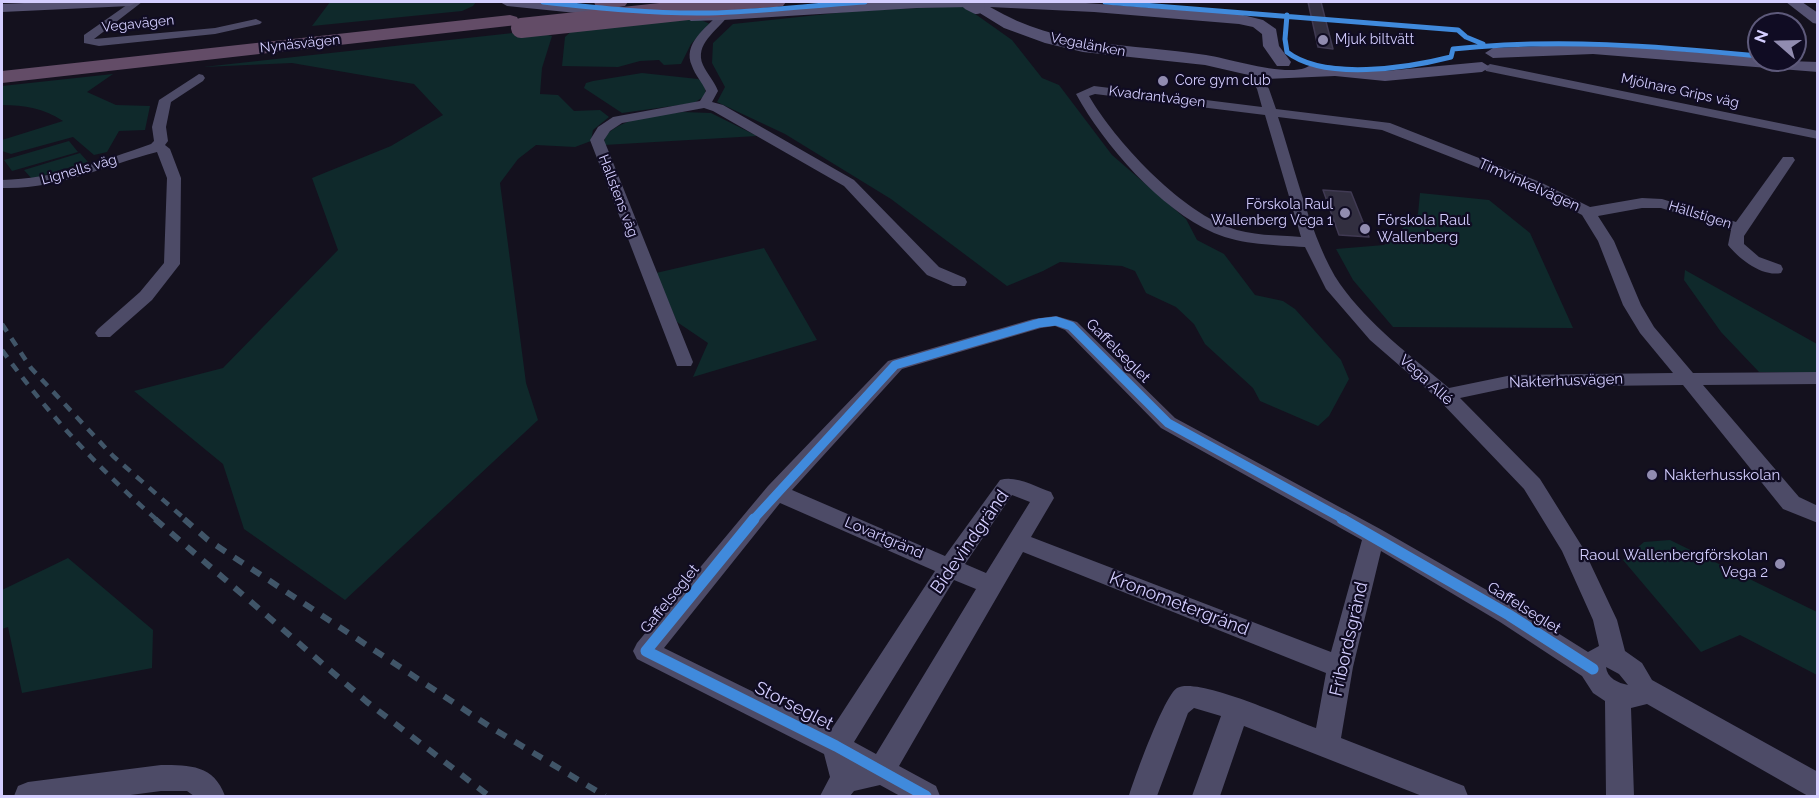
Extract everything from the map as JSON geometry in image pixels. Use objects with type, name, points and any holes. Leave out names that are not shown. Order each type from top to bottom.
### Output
[{"type":"highway","name":"Nynäsvägen","points":[[509,16],[612,2]]},
{"type":"highway","name":"Nynäsvägen","points":[[2,68],[509,16],[685,2]]},
{"type":"highway","points":[[2,76],[126,63],[247,55],[509,16],[724,11],[777,2]]},
{"type":"street","points":[[2,8],[130,2]]},
{"type":"street","name":"Vegavägen","points":[[137,2],[88,37],[88,41],[99,43],[193,34],[256,22]]},
{"type":"street","points":[[1793,2],[1818,20]]},
{"type":"street","name":"Nynäsvägen","points":[[509,16],[634,14],[926,3],[1041,4],[1250,21],[1267,28],[1270,32],[1270,46],[1284,69]]},
{"type":"street","name":"Vegalänken","points":[[977,5],[1009,25],[1064,43],[1125,53],[1253,64],[1266,75],[1284,69]]},
{"type":"street","points":[[724,11],[700,40],[695,53],[698,68],[710,81],[712,91],[705,104],[726,113],[849,183],[933,271],[959,282]]},
{"type":"street","points":[[1253,64],[1270,46]]},
{"type":"street","points":[[1263,89],[1284,69],[1385,76],[1488,63],[1538,52],[1593,49],[1818,67]]},
{"type":"street","points":[[1440,69],[1464,57],[1470,63],[1508,64],[1538,52]]},
{"type":"street","name":"Mjölnare Grips väg","points":[[1488,63],[1536,76],[1818,135]]},
{"type":"street","name":"Vega Allé","points":[[1253,64],[1263,89],[1311,243],[1332,285],[1376,336],[1445,395],[1532,484],[1572,548],[1605,620],[1604,663],[1600,684],[1630,691]]},
{"type":"street","name":"Mjölnare Grips väg","points":[[1508,64],[1536,76]]},
{"type":"street","points":[[104,333],[146,296],[172,264],[174,178],[163,149],[156,147],[161,141],[159,127],[165,100],[199,78]]},
{"type":"street","name":"Kvadrantvägen","points":[[1269,110],[1094,90],[1082,94],[1130,159],[1192,214],[1220,230],[1238,235],[1311,243]]},
{"type":"street","name":"Hallstens väg","points":[[684,362],[597,140],[600,132],[608,124],[618,120],[705,104]]},
{"type":"street","name":"Timvinkelvägen","points":[[1269,110],[1385,126],[1535,185],[1588,212],[1606,241],[1632,305],[1641,321],[1791,503],[1818,515]]},
{"type":"street","name":"Lignells väg","points":[[2,184],[40,182],[156,147]]},
{"type":"street","name":"Hällstigen","points":[[1775,269],[1753,260],[1736,245],[1736,236],[1788,160]]},
{"type":"street","name":"Hällstigen","points":[[1588,212],[1642,203],[1662,204],[1740,228]]},
{"type":"street","name":"Gaffelseglet","points":[[646,651],[776,492],[895,365],[1039,323],[1056,321],[1071,326],[1168,423],[1374,536],[1509,615],[1604,663]]},
{"type":"street","name":"Nakterhusvägen","points":[[1445,395],[1512,381],[1818,378]]},
{"type":"street","name":"Bidevindgränd","points":[[836,746],[950,567],[1008,485],[1042,498],[881,772]]},
{"type":"street","name":"Lovartgränd","points":[[776,492],[992,586]]},
{"type":"street","name":"Fribordsgränd","points":[[1327,743],[1340,667],[1374,536]]},
{"type":"street","name":"Kronometergränd","points":[[1018,541],[1340,667]]},
{"type":"street","name":"Storseglet","points":[[646,651],[836,746],[926,796]]},
{"type":"street","points":[[1620,796],[1630,691],[1818,787]]},
{"type":"street","points":[[1143,796],[1177,707],[1185,697],[1201,696],[1236,711],[1327,743],[1454,796]]},
{"type":"street","points":[[1206,796],[1236,711]]},
{"type":"street","points":[[836,746],[840,788],[881,772]]},
{"type":"street","points":[[28,796],[160,778],[191,778],[203,786],[211,796]]},
{"type":"green space","points":[[330,2],[476,2],[462,11],[312,26]]},
{"type":"green space","points":[[964,6],[1012,40],[1042,78],[1059,85],[1112,155],[1186,219],[1197,240],[1224,254],[1255,295],[1283,301],[1295,309],[1341,360],[1349,379],[1329,416],[1318,426],[1260,401],[1253,388],[1205,344],[1194,324],[1176,307],[1146,293],[1135,271],[1122,266],[1060,262],[1007,286],[891,199],[785,134],[717,102],[725,87],[712,63],[713,43],[733,24],[855,11]]},
{"type":"green space","points":[[699,19],[710,24],[691,44],[681,64],[664,65],[659,60],[640,61],[618,67],[562,66],[565,37],[579,24]]},
{"type":"green space","points":[[531,31],[552,36],[542,68],[540,94],[558,95],[574,111],[600,110],[609,117],[593,130],[591,141],[575,147],[536,145],[518,159],[500,183],[526,383],[538,420],[345,600],[244,529],[223,464],[134,391],[223,368],[338,250],[312,178],[391,146],[443,115],[414,84],[292,63],[203,67]]},
{"type":"green space","points":[[642,73],[698,79],[704,83],[706,95],[694,103],[622,113],[584,88],[586,83],[593,81]]},
{"type":"green space","points":[[113,74],[87,92],[116,105],[150,106],[145,130],[119,131],[107,152],[94,155],[73,137],[11,154],[2,151],[2,140],[63,121],[34,108],[2,105],[2,86]]},
{"type":"green space","points":[[682,112],[711,113],[757,136],[604,145],[605,136],[622,124],[641,118]]},
{"type":"green space","points":[[69,141],[78,152],[12,171],[4,160]]},
{"type":"green space","points":[[80,153],[88,162],[32,179],[24,170]]},
{"type":"green space","points":[[1420,193],[1489,200],[1530,233],[1573,328],[1393,327],[1353,280],[1336,249],[1384,245],[1418,214]]},
{"type":"green space","points":[[764,248],[817,340],[693,377],[708,343],[677,322],[656,273]]},
{"type":"green space","points":[[1685,270],[1817,344],[1817,373],[1759,372],[1721,332],[1684,280]]},
{"type":"green space","points":[[1670,540],[1817,612],[1817,675],[1740,635],[1701,652],[1623,560],[1644,542]]},
{"type":"green space","points":[[68,558],[153,630],[152,668],[22,693],[8,627],[2,629],[2,590]]},
{"type":"building","points":[[1308,2],[1321,2],[1333,49],[1318,47]]},
{"type":"building","name":"Förskola Raul Wallenberg Vega 1","points":[[1323,190],[1351,192],[1369,237],[1339,235]]},
{"type":"railway","points":[[2,324],[31,368],[113,456],[186,520]]},
{"type":"railway","points":[[2,350],[75,440],[157,520]]},
{"type":"railway","points":[[155,519],[367,702],[489,796]]},
{"type":"railway","points":[[184,519],[208,540],[492,728],[605,796]]},
{"type":"cycle path","points":[[543,2],[667,13],[748,11],[865,2]]},
{"type":"cycle path","points":[[1105,2],[1458,30],[1466,37],[1483,44]]},
{"type":"cycle path","points":[[1287,15],[1285,39],[1287,52],[1298,61],[1316,66],[1339,68],[1416,64],[1451,57],[1453,49],[1530,43],[1568,42],[1645,46],[1747,55]]},
{"type":"cycle path","points":[[926,796],[836,746],[646,651],[766,504],[895,365],[1039,323],[1056,321],[1071,326],[1168,423],[1374,536],[1509,615],[1593,669]]},
{"type":"place","name":"Mjuk biltvätt","points":[[1323,40]]},
{"type":"place","name":"Core gym club","points":[[1163,81]]},
{"type":"place","name":"Förskola Raul Wallenberg Vega 1","points":[[1345,213]]},
{"type":"place","name":"Förskola Raul Wallenberg","points":[[1365,229]]},
{"type":"place","name":"Nakterhusskolan","points":[[1652,475]]},
{"type":"place","name":"Raoul Wallenbergförskolan Vega 2","points":[[1780,564]]}]
